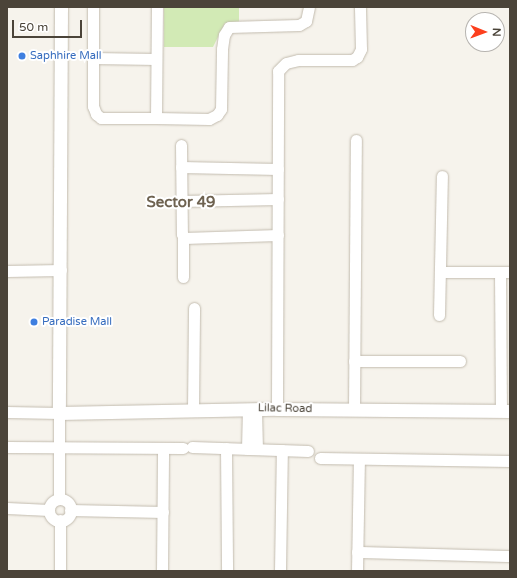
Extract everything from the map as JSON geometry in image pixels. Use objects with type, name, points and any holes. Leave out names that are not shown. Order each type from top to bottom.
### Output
[{"type":"street","points":[[59,499],[61,7]]},
{"type":"street","points":[[93,7],[93,106],[96,114],[101,118],[210,119],[217,115],[221,109],[222,49],[224,35],[230,27],[299,25],[306,21],[309,7]]},
{"type":"street","points":[[156,118],[157,7]]},
{"type":"street","points":[[276,403],[278,71],[286,63],[298,60],[352,60],[358,57],[361,49],[360,7]]},
{"type":"street","points":[[93,58],[156,59]]},
{"type":"street","points":[[354,410],[356,140]]},
{"type":"street","points":[[181,145],[183,277]]},
{"type":"street","points":[[181,167],[278,169]]},
{"type":"street","points":[[439,315],[442,176]]},
{"type":"street","points":[[181,201],[278,199]]},
{"type":"street","points":[[183,236],[187,238],[278,235]]},
{"type":"street","points":[[7,271],[61,270]]},
{"type":"street","points":[[440,272],[505,272],[506,411]]},
{"type":"street","points":[[193,409],[194,308]]},
{"type":"street","points":[[354,361],[460,361]]},
{"type":"street","name":"Lilac Road","points":[[59,413],[193,409],[506,411]]},
{"type":"street","points":[[252,409],[252,449]]},
{"type":"street","points":[[7,412],[59,413]]},
{"type":"street","points":[[7,447],[226,448],[308,451]]},
{"type":"street","points":[[162,571],[163,448]]},
{"type":"street","points":[[226,448],[227,571]]},
{"type":"street","points":[[280,571],[282,450]]},
{"type":"street","points":[[320,458],[510,461]]},
{"type":"street","points":[[357,571],[359,459]]},
{"type":"street","points":[[59,499],[68,502],[70,510],[68,516],[60,520],[52,517],[49,510],[52,502],[59,499]]},
{"type":"street","points":[[7,508],[49,510]]},
{"type":"street","points":[[70,510],[163,512]]},
{"type":"street","points":[[60,520],[60,571]]},
{"type":"street","points":[[357,552],[510,556]]},
{"type":"green space","points":[[164,7],[239,7],[239,23],[225,23],[213,47],[164,47]]},
{"type":"place","name":"Saphhire Mall","points":[[22,56]]},
{"type":"place","name":"Paradise Mall","points":[[34,322]]},
{"type":"district","name":"Sector 49","points":[[181,203]]}]
